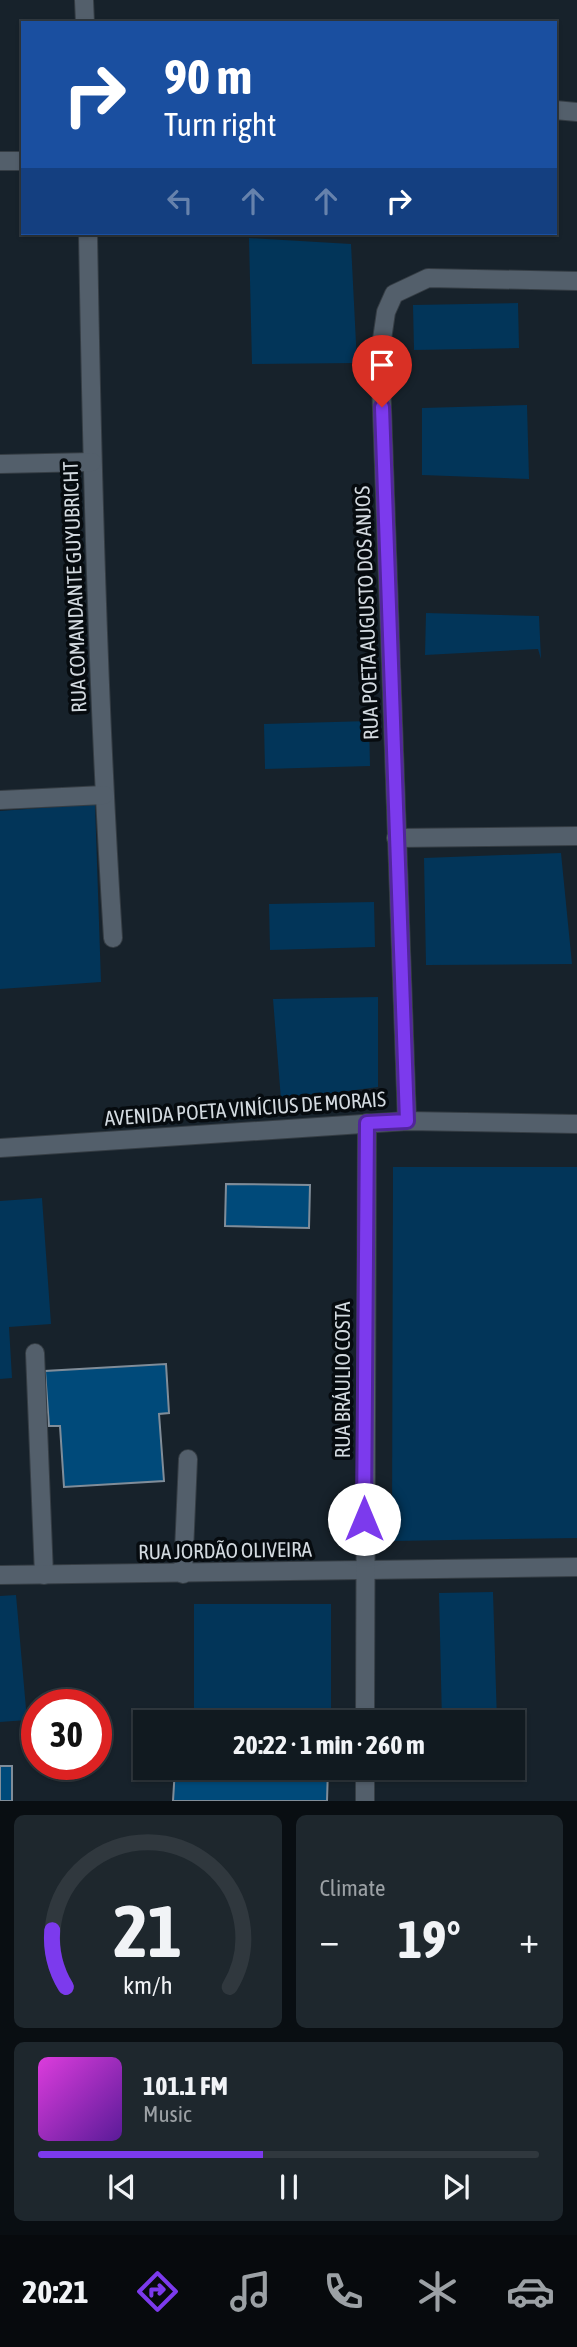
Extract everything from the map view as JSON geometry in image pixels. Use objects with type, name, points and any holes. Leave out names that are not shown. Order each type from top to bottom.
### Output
[{"type":"street","points":[[84,0],[85,21]]},
{"type":"street","points":[[557,110],[577,112]]},
{"type":"street","points":[[0,161],[21,161]]},
{"type":"street","name":"RUA COMANDANTE GUYUBRICHT","points":[[88,235],[92,462],[104,794],[113,938]]},
{"type":"street","name":"RUA POETA AUGUSTO DOS ANJOS","points":[[407,1121],[380,353],[386,313],[394,294],[428,278],[577,281]]},
{"type":"street","points":[[0,464],[92,462]]},
{"type":"street","points":[[0,800],[104,794]]},
{"type":"street","points":[[396,838],[577,835]]},
{"type":"street","name":"AVENIDA POETA VINÍCIUS DE MORAIS","points":[[0,1148],[407,1121],[577,1124]]},
{"type":"street","name":"RUA BRÁULIO COSTA","points":[[365,1710],[363,1572],[367,1123]]},
{"type":"street","points":[[35,1353],[44,1575]]},
{"type":"street","points":[[183,1574],[188,1459]]},
{"type":"street","name":"RUA JORDÃO OLIVEIRA","points":[[0,1575],[577,1567]]},
{"type":"street","points":[[365,1780],[365,1801]]},
{"type":"shaded area","points":[[249,238],[351,244],[357,363],[252,364]]},
{"type":"shaded area","points":[[518,303],[519,348],[414,350],[413,305]]},
{"type":"shaded area","points":[[527,405],[529,479],[422,475],[422,408]]},
{"type":"shaded area","points":[[426,613],[539,616],[541,659],[538,649],[425,655]]},
{"type":"shaded area","points":[[369,721],[370,766],[265,769],[264,724]]},
{"type":"shaded area","points":[[95,804],[101,982],[0,989],[0,811]]},
{"type":"shaded area","points":[[561,853],[572,964],[426,965],[424,858]]},
{"type":"shaded area","points":[[374,902],[375,947],[270,950],[269,904]]},
{"type":"shaded area","points":[[378,997],[378,1087],[281,1100],[273,999]]},
{"type":"shaded area","points":[[393,1167],[577,1167],[577,1538],[392,1541]]},
{"type":"shaded area","points":[[42,1198],[51,1324],[9,1327],[12,1378],[0,1379],[0,1201]]},
{"type":"shaded area","points":[[493,1592],[497,1710],[442,1710],[439,1593]]},
{"type":"shaded area","points":[[16,1595],[24,1689],[21,1689],[21,1720],[0,1722],[0,1596]]},
{"type":"shaded area","points":[[194,1604],[331,1604],[331,1710],[194,1710]]},
{"type":"building","points":[[226,1184],[310,1185],[309,1228],[225,1226]]},
{"type":"building","points":[[166,1364],[169,1413],[159,1414],[164,1481],[64,1487],[60,1426],[49,1426],[45,1371]]},
{"type":"building","points":[[0,1766],[12,1766],[12,1801],[0,1801]]},
{"type":"building","points":[[174,1780],[328,1780],[327,1801],[173,1801]]},
{"type":"route","points":[[364,1519],[367,1123],[407,1121],[382,407]]}]
